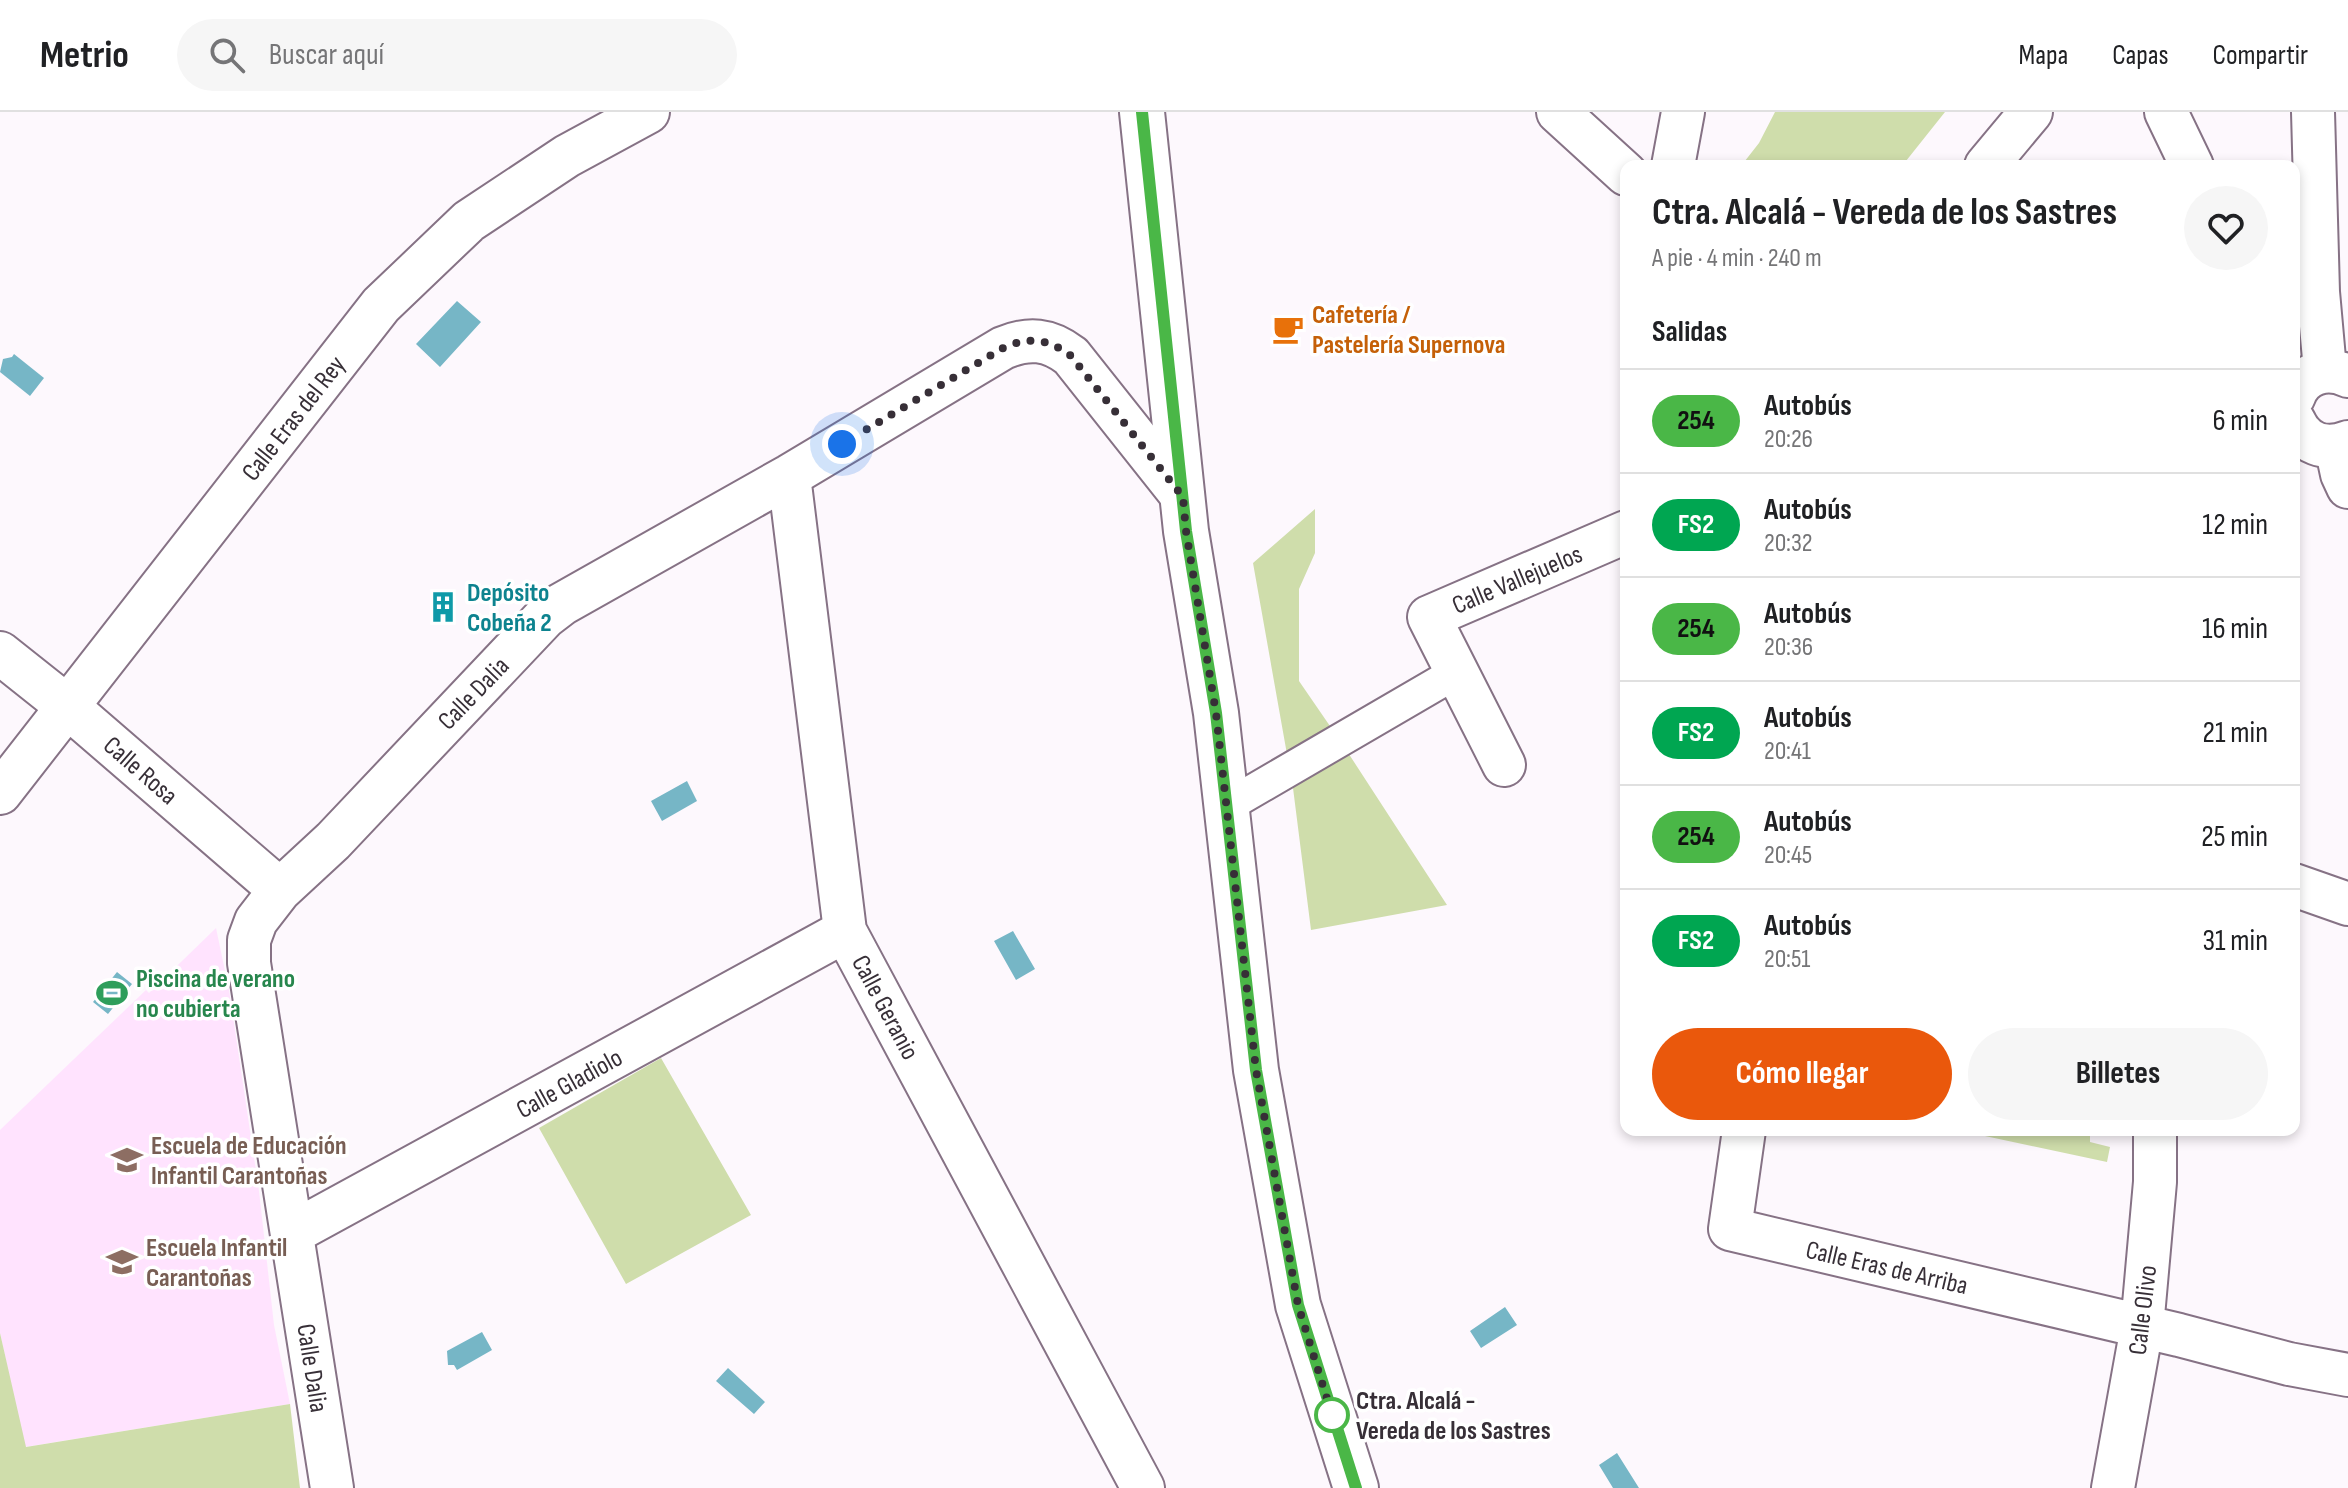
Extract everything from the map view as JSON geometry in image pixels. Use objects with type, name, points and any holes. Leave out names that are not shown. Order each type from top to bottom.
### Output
[{"type":"street","name":"Calle Eras del Rey","points":[[0,793],[381,305],[469,221],[567,156],[648,112]]},
{"type":"street","points":[[1142,112],[1186,531],[1216,713],[1256,1070],[1298,1305],[1356,1488]]},
{"type":"street","points":[[1558,112],[1620,169]]},
{"type":"street","points":[[1674,160],[1683,112]]},
{"type":"street","points":[[1991,160],[2031,112]]},
{"type":"street","points":[[2166,112],[2189,160]]},
{"type":"street","points":[[2313,112],[2318,292],[2314,414],[2348,487]]},
{"type":"street","name":"Calle Dalia","points":[[332,1488],[249,963],[249,940],[256,921],[280,890],[333,841],[545,617],[562,604],[789,476],[1018,341],[1046,342],[1071,356],[1183,497]]},
{"type":"street","name":"Calle Geranio","points":[[789,476],[845,931],[1143,1488]]},
{"type":"street","name":"Calle Vallejuelos","points":[[1504,765],[1429,617],[1620,535]]},
{"type":"street","name":"Calle Rosa","points":[[0,653],[68,707],[280,890]]},
{"type":"street","points":[[1227,806],[1457,672]]},
{"type":"street","points":[[2300,887],[2348,904]]},
{"type":"street","name":"Calle Gladiolo","points":[[295,1250],[845,931]]},
{"type":"street","name":"Calle Eras de Arriba","points":[[1743,1136],[1730,1229],[2142,1327]]},
{"type":"street","name":"Calle Olivo","points":[[2113,1488],[2142,1327],[2155,1182],[2155,1136]]},
{"type":"street","points":[[2142,1327],[2289,1364],[2348,1375]]},
{"type":"path","points":[[200,1282],[295,1250]]},
{"type":"shaded area","name":"Escuela de Educación Infantil Carantoñas","points":[[216,928],[229,990],[259,1191],[274,1325],[290,1404],[25,1447],[0,1333],[0,1130],[146,990],[149,993]]},
{"type":"green space","points":[[1775,112],[1945,112],[1907,160],[1746,160],[1759,143]]},
{"type":"green space","points":[[1315,509],[1315,553],[1299,589],[1299,681],[1447,905],[1311,930],[1293,788],[1253,563]]},
{"type":"green space","points":[[661,1058],[751,1215],[626,1284],[539,1128]]},
{"type":"green space","points":[[1985,1136],[2090,1136],[2090,1142],[2110,1147],[2107,1162]]},
{"type":"green space","points":[[0,1333],[26,1447],[290,1404],[300,1488],[0,1488]]},
{"type":"water","points":[[457,301],[481,322],[440,367],[416,344]]},
{"type":"water","points":[[14,354],[44,378],[30,396],[0,372],[3,359]]},
{"type":"water","points":[[687,781],[697,801],[662,821],[651,801]]},
{"type":"water","points":[[1013,931],[1035,969],[1016,980],[994,941]]},
{"type":"water","name":"Piscina de verano no cubierta","points":[[117,972],[132,984],[108,1014],[93,1002]]},
{"type":"water","points":[[1505,1307],[1517,1325],[1481,1348],[1470,1331]]},
{"type":"water","points":[[482,1332],[492,1350],[457,1370],[454,1365],[448,1365],[447,1351]]},
{"type":"water","points":[[728,1368],[765,1402],[754,1414],[716,1381]]},
{"type":"water","points":[[1617,1453],[1639,1488],[1613,1488],[1599,1465]]},
{"type":"bus line","name":"254","points":[[1142,112],[1186,531],[1216,713],[1256,1070],[1298,1305],[1356,1488]]},
{"type":"place","name":"Cafetería / Pastelería Supernova","points":[[1288,329]]},
{"type":"place","name":"Depósito Cobeña 2","points":[[443,607]]},
{"type":"place","name":"Piscina de verano no cubierta","points":[[112,993]]},
{"type":"place","name":"Escuela de Educación Infantil Carantoñas","points":[[127,1160]]},
{"type":"place","name":"Escuela Infantil Carantoñas","points":[[122,1262]]},
{"type":"place","name":"Ctra. Alcalá - Vereda de los Sastres","points":[[1332,1415]]},
{"type":"route","points":[[842,444],[1003,348],[1018,341],[1046,342],[1071,356],[1183,497],[1216,713],[1256,1070],[1298,1305],[1332,1415]]}]
